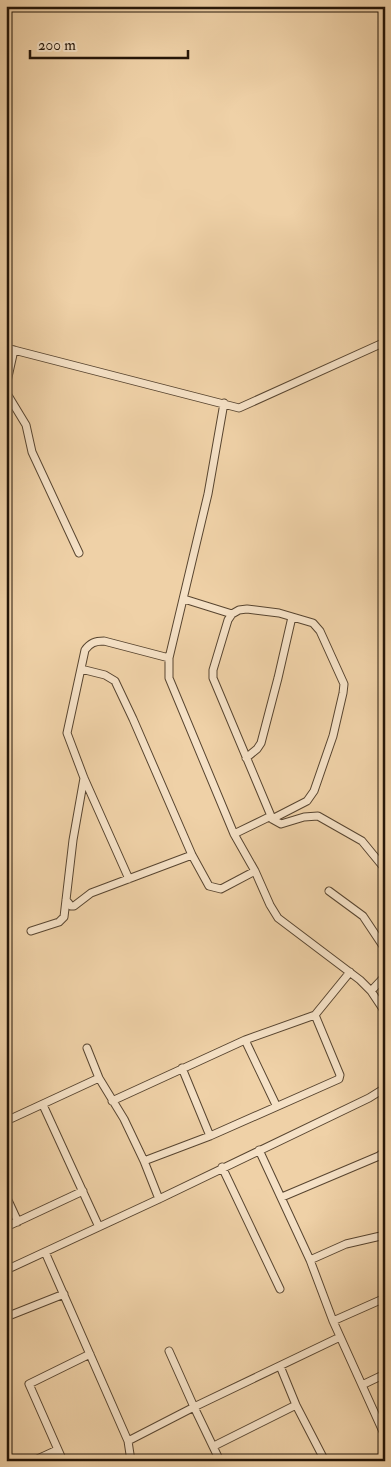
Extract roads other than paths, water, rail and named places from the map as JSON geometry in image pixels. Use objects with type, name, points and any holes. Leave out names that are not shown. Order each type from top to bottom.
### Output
[{"type":"street","points":[[6,386],[10,349],[240,408],[385,342]]},
{"type":"street","points":[[6,392],[26,425],[32,452],[79,553]]},
{"type":"street","points":[[224,404],[208,494],[170,658],[169,678],[234,834],[278,918],[350,972],[370,991],[385,1012]]},
{"type":"street","points":[[184,599],[232,614]]},
{"type":"street","points":[[234,834],[271,817],[307,801],[314,791],[333,736],[344,689],[344,684],[317,626],[313,623],[279,613],[247,609],[239,610],[232,614],[224,628],[213,670],[213,678],[246,758],[271,817],[281,824],[304,817],[318,816],[362,841],[385,869]]},
{"type":"street","points":[[246,758],[261,743],[292,617]]},
{"type":"street","points":[[129,879],[84,778],[67,733],[85,650],[88,645],[104,641],[170,658]]},
{"type":"street","points":[[81,669],[105,675],[114,681],[133,719],[192,855],[209,886],[221,890],[255,871]]},
{"type":"street","points":[[31,932],[64,917],[73,840],[84,778]]},
{"type":"street","points":[[66,900],[68,904],[74,906],[91,893],[192,855]]},
{"type":"street","points":[[329,891],[363,916],[385,949]]},
{"type":"street","points":[[112,1101],[246,1040],[315,1015],[350,972]]},
{"type":"street","points":[[370,991],[385,976]]},
{"type":"street","points":[[144,1161],[210,1136],[340,1078],[315,1015]]},
{"type":"street","points":[[246,1040],[276,1105]]},
{"type":"street","points":[[87,1048],[100,1078],[124,1119],[144,1161],[159,1200]]},
{"type":"street","points":[[182,1068],[210,1136]]},
{"type":"street","points":[[6,1122],[100,1078]]},
{"type":"street","points":[[6,1270],[159,1200],[369,1098],[385,1088]]},
{"type":"street","points":[[43,1105],[99,1227]]},
{"type":"street","points":[[259,1150],[310,1260],[333,1321],[385,1436]]},
{"type":"street","points":[[282,1197],[383,1155]]},
{"type":"street","points":[[222,1168],[280,1289]]},
{"type":"street","points":[[6,1226],[83,1191]]},
{"type":"street","points":[[6,1196],[18,1222]]},
{"type":"street","points":[[310,1260],[346,1244],[385,1235]]},
{"type":"street","points":[[45,1252],[128,1441],[131,1461]]},
{"type":"street","points":[[6,1317],[64,1294]]},
{"type":"street","points":[[333,1321],[385,1298]]},
{"type":"street","points":[[128,1441],[340,1337]]},
{"type":"street","points":[[169,1351],[220,1461]]},
{"type":"street","points":[[63,1461],[30,1384],[90,1354]]},
{"type":"street","points":[[280,1366],[296,1405],[325,1461]]},
{"type":"street","points":[[362,1385],[385,1374]]},
{"type":"street","points":[[214,1446],[296,1405]]},
{"type":"street","points":[[34,1461],[57,1450]]}]
